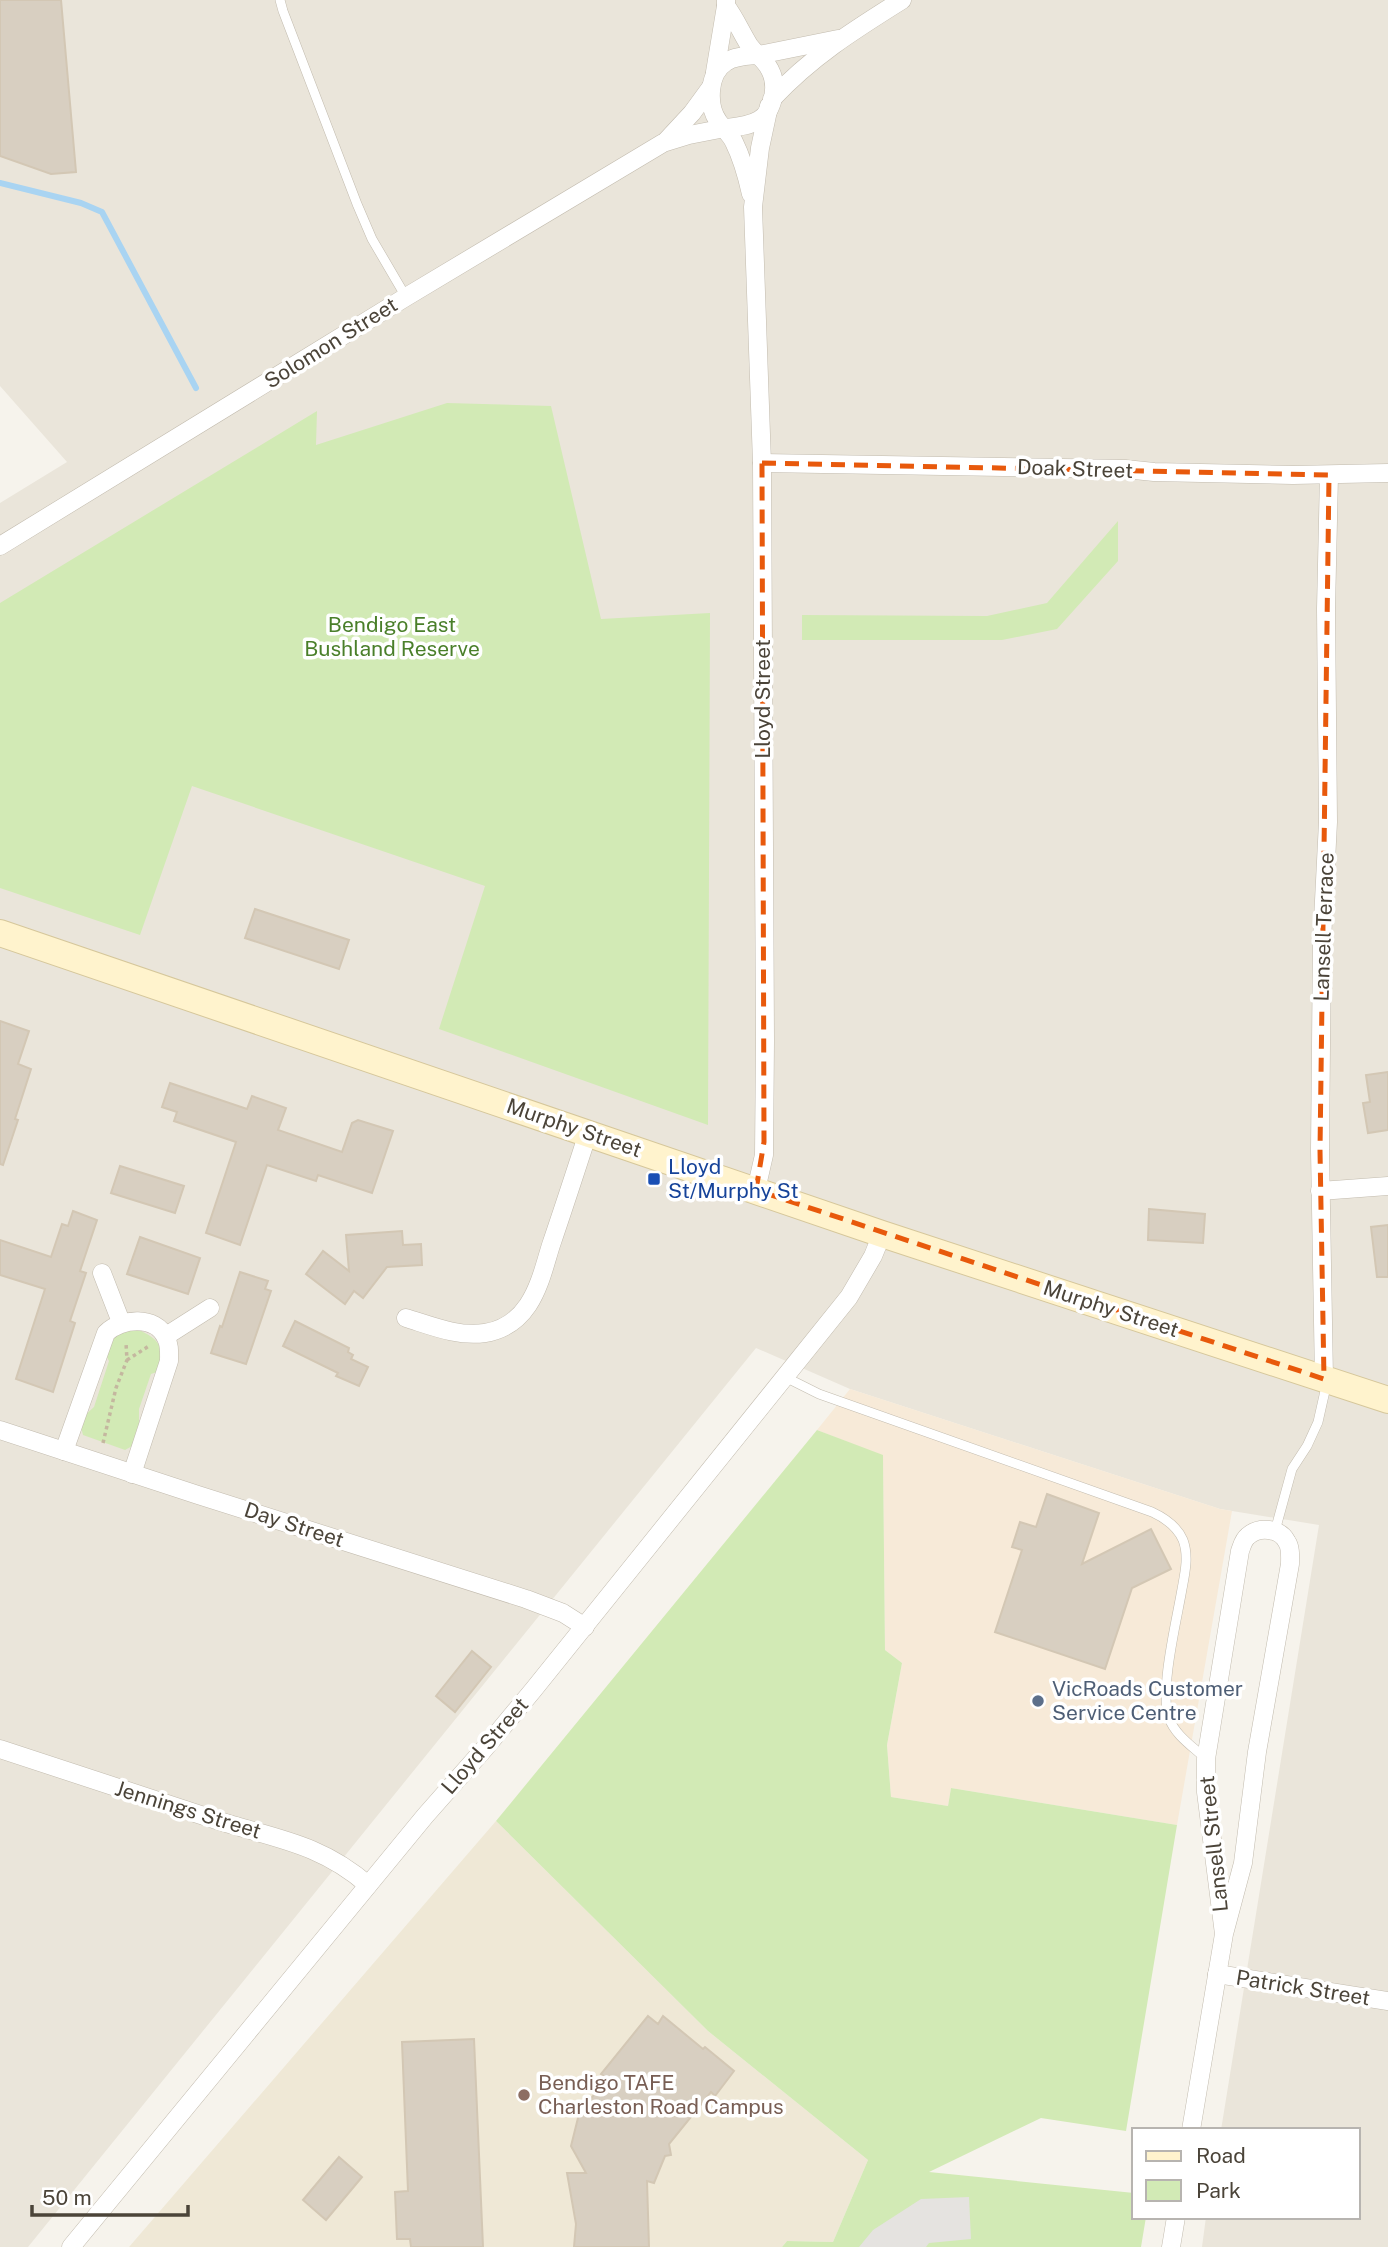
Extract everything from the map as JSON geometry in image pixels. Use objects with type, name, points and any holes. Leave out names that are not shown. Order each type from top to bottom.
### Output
[{"type":"street","points":[[726,3],[713,80],[713,110],[718,121],[726,128],[740,127],[760,120],[794,76],[839,39],[902,0]]},
{"type":"street","points":[[726,3],[758,55],[769,67],[773,76],[771,103]]},
{"type":"street","points":[[713,80],[719,67],[729,60],[839,39]]},
{"type":"street","name":"Solomon Street","points":[[663,143],[692,113],[713,80]]},
{"type":"street","name":"Lloyd Street","points":[[756,1190],[762,1167],[764,1142],[762,463],[753,208],[760,148],[771,103]]},
{"type":"street","name":"Solomon Street","points":[[0,546],[663,143],[726,128]]},
{"type":"street","name":"Lloyd Street","points":[[726,128],[740,156],[753,208]]},
{"type":"street","name":"Doak Street","points":[[762,463],[1329,475],[1388,473]]},
{"type":"street","name":"Lansell Terrace","points":[[1326,1380],[1320,1191],[1322,940],[1328,808],[1326,609],[1329,475]]},
{"type":"street","name":"Murphy Street","points":[[0,933],[883,1234],[1388,1400]]},
{"type":"street","points":[[407,1318],[443,1330],[473,1334],[499,1329],[520,1315],[529,1303],[542,1274],[588,1133]]},
{"type":"street","points":[[1320,1191],[1388,1186]]},
{"type":"street","name":"Lloyd Street","points":[[71,2247],[425,1816],[585,1627],[849,1297],[883,1234]]},
{"type":"street","points":[[102,1273],[121,1322]]},
{"type":"street","points":[[166,1336],[210,1308]]},
{"type":"street","points":[[64,1451],[103,1338],[110,1328],[121,1322],[141,1322],[157,1328],[166,1336],[169,1347],[168,1368],[132,1474]]},
{"type":"street","name":"Day Street","points":[[0,1430],[526,1599],[563,1613],[585,1627]]},
{"type":"street","name":"Lansell Street","points":[[1191,2128],[1224,1934],[1243,1863],[1257,1752],[1290,1564],[1288,1543],[1275,1531],[1257,1531],[1250,1534],[1240,1551],[1206,1759],[1206,1792],[1224,1934]]},
{"type":"street","name":"Jennings Street","points":[[0,1749],[303,1846],[331,1857],[368,1885]]},
{"type":"street","name":"Patrick Street","points":[[1217,1974],[1388,2001]]},
{"type":"street","points":[[1171,2247],[1176,2219]]},
{"type":"lane","points":[[280,0],[357,204],[372,239],[406,298]]},
{"type":"lane","points":[[785,1377],[819,1394],[1152,1512],[1170,1522],[1182,1539],[1186,1561],[1166,1686],[1166,1709],[1177,1732],[1206,1759]]},
{"type":"lane","points":[[1275,1531],[1292,1469],[1311,1440],[1318,1422],[1326,1380]]},
{"type":"path","points":[[99,1462],[116,1388],[127,1360],[121,1322]]},
{"type":"path","points":[[127,1360],[166,1336]]},
{"type":"highlighted area","points":[[762,463],[1329,475],[1320,1150],[1324,1379],[756,1190],[764,1142]]},
{"type":"shaded area","points":[[0,0],[1388,0],[1388,2247],[1202,2247],[1206,2219],[1360,2219],[1360,2128],[1221,2128],[1319,1525],[1220,1509],[850,1389],[756,1348],[28,2247],[0,2247],[0,503],[67,462],[0,386]]},
{"type":"shaded area","points":[[850,1389],[1232,1511],[1177,1825],[951,1788],[948,1806],[891,1797],[887,1745],[902,1663],[885,1650],[883,1456],[817,1430]]},
{"type":"shaded area","name":"Bendigo TAFE Charleston Road Campus","points":[[496,1821],[708,2031],[868,2160],[833,2242],[787,2241],[782,2247],[129,2247]]},
{"type":"shaded area","points":[[969,2197],[971,2239],[929,2243],[926,2247],[859,2247],[873,2230],[921,2199]]},
{"type":"green space","name":"Bendigo East Bushland Reserve","points":[[447,403],[551,406],[601,619],[710,613],[708,1125],[439,1029],[485,886],[192,786],[140,935],[0,888],[0,603],[317,411],[316,445]]},
{"type":"green space","points":[[1118,521],[1118,561],[1057,629],[1002,640],[802,640],[802,615],[987,616],[1047,603]]},
{"type":"green space","points":[[137,1329],[159,1345],[161,1362],[160,1371],[151,1374],[139,1409],[139,1432],[134,1445],[125,1450],[83,1435],[81,1427],[82,1418],[94,1407],[109,1361],[104,1351],[117,1336]]},
{"type":"green space","points":[[817,1430],[883,1455],[885,1650],[902,1663],[887,1745],[891,1797],[948,1806],[951,1788],[1177,1825],[1126,2131],[1041,2118],[929,2172],[1132,2193],[1132,2219],[1146,2219],[1141,2247],[782,2247],[787,2241],[833,2242],[868,2160],[708,2031],[496,1821]]},
{"type":"building","points":[[0,0],[61,0],[76,172],[51,174],[0,156]]},
{"type":"building","points":[[255,909],[349,940],[339,969],[245,938]]},
{"type":"building","points":[[0,1021],[29,1031],[18,1064],[31,1069],[3,1165],[0,1164]]},
{"type":"building","points":[[1388,1072],[1388,1130],[1368,1133],[1363,1103],[1370,1102],[1366,1075]]},
{"type":"building","points":[[170,1083],[247,1109],[252,1096],[286,1108],[278,1130],[342,1152],[352,1123],[358,1120],[393,1131],[372,1193],[318,1175],[316,1181],[267,1165],[240,1245],[206,1233],[236,1142],[174,1121],[177,1112],[162,1107]]},
{"type":"building","points":[[120,1166],[184,1186],[175,1213],[111,1193]]},
{"type":"building","points":[[1149,1209],[1205,1214],[1203,1243],[1148,1240]]},
{"type":"building","points":[[73,1211],[97,1220],[80,1271],[86,1273],[70,1321],[75,1323],[53,1392],[16,1379],[45,1289],[0,1275],[0,1240],[51,1257],[62,1224],[68,1226]]},
{"type":"building","points":[[1388,1225],[1388,1277],[1377,1277],[1371,1227]]},
{"type":"building","points":[[402,1231],[403,1245],[421,1244],[422,1265],[387,1267],[363,1298],[354,1291],[345,1304],[306,1274],[323,1251],[349,1271],[346,1235]]},
{"type":"building","points":[[140,1237],[200,1258],[188,1294],[127,1274]]},
{"type":"building","points":[[240,1272],[268,1281],[265,1289],[271,1291],[246,1364],[211,1353]]},
{"type":"building","points":[[295,1321],[349,1348],[348,1352],[353,1355],[351,1359],[368,1367],[359,1386],[283,1346]]},
{"type":"building","points":[[1047,1494],[1099,1513],[1082,1564],[1151,1529],[1171,1569],[1132,1588],[1105,1669],[995,1632],[1022,1550],[1012,1547],[1020,1522],[1036,1527]]},
{"type":"building","points":[[472,1651],[491,1667],[455,1712],[436,1696]]},
{"type":"building","points":[[648,2016],[658,2024],[663,2016],[734,2071],[715,2096],[711,2092],[669,2144],[671,2155],[665,2156],[654,2183],[647,2181],[649,2247],[574,2247],[576,2224],[567,2173],[586,2173],[571,2146],[579,2114],[607,2078],[601,2074]]},
{"type":"building","points":[[474,2039],[483,2247],[411,2247],[410,2239],[397,2239],[395,2192],[408,2191],[402,2042]]},
{"type":"building","points":[[339,2157],[362,2177],[326,2220],[303,2200]]},
{"type":"waterway","points":[[0,183],[81,203],[102,212],[196,388]]},
{"type":"place","name":"Lloyd St/Murphy St","points":[[654,1179]]},
{"type":"place","name":"VicRoads Customer Service Centre","points":[[1038,1701]]},
{"type":"place","name":"Bendigo TAFE Charleston Road Campus","points":[[524,2095]]}]
